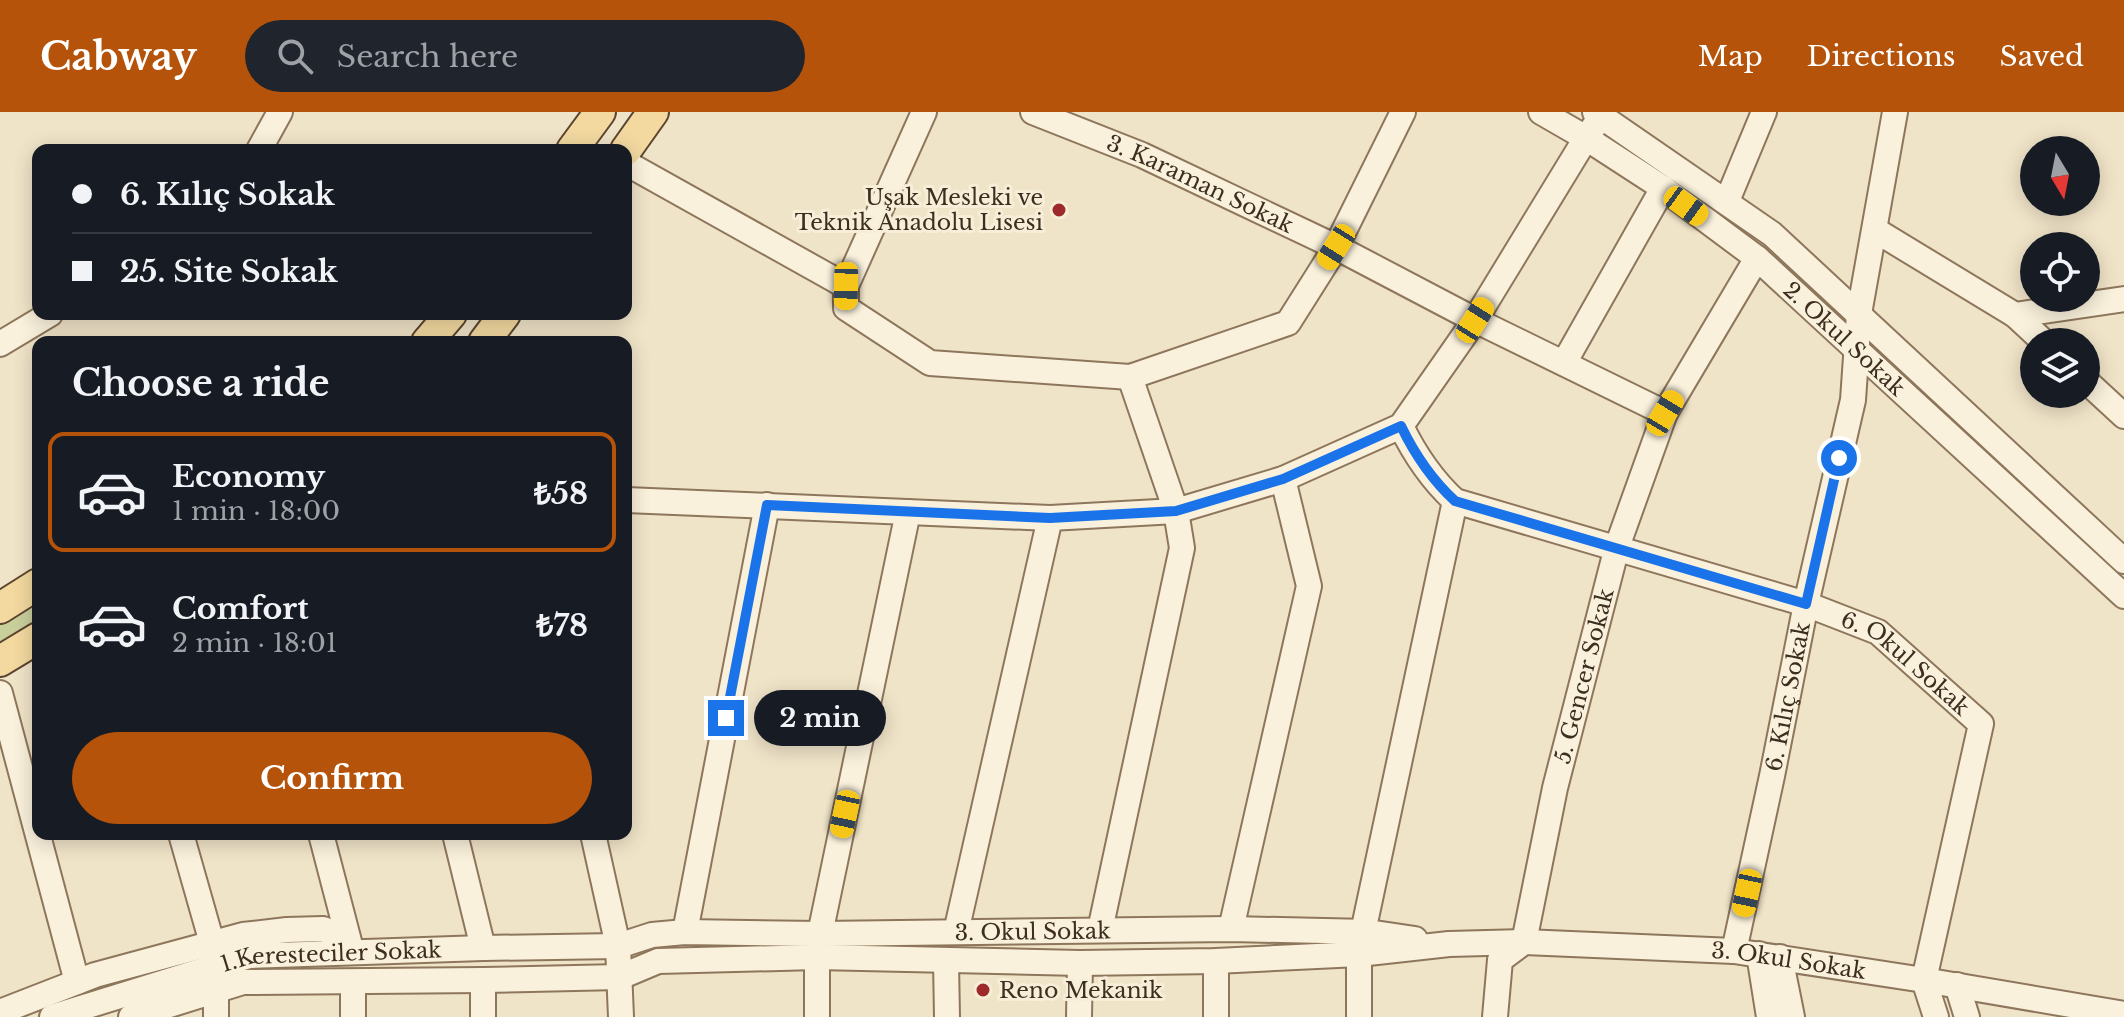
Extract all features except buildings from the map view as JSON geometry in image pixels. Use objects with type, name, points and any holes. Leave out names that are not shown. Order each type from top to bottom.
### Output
[{"type":"main road","points":[[576,144],[600,112]]},
{"type":"main road","points":[[630,144],[653,112]]},
{"type":"main road","points":[[432,336],[446,320]]},
{"type":"main road","points":[[0,608],[32,588]]},
{"type":"main road","points":[[0,661],[32,642]]},
{"type":"street","points":[[262,144],[280,112]]},
{"type":"street","points":[[924,112],[846,286],[846,308],[930,363],[1130,377],[1288,323],[1336,247],[1403,112]]},
{"type":"street","name":"3. Karaman Sokak","points":[[1033,112],[1142,155],[1336,247],[1475,320],[1665,413]]},
{"type":"street","name":"2. Okul Sokak","points":[[1541,112],[1663,188],[1757,258],[2124,596]]},
{"type":"street","points":[[1727,201],[1764,112]]},
{"type":"street","name":"6. Kılıç Sokak","points":[[1734,951],[1806,604],[1853,400],[1859,314],[1895,112]]},
{"type":"street","points":[[632,500],[1050,518],[1176,511],[1283,479],[1401,426],[1475,320],[1600,113]]},
{"type":"street","name":"2. Okul Sokak","points":[[1600,113],[1772,234],[2124,561]]},
{"type":"street","points":[[632,166],[846,286]]},
{"type":"street","points":[[1564,363],[1663,188]]},
{"type":"street","points":[[1875,230],[2015,315],[2029,328]]},
{"type":"street","name":"5. Gencer Sokak","points":[[1524,942],[1555,788],[1617,547],[1665,413],[1757,258]]},
{"type":"street","points":[[2015,315],[2124,299]]},
{"type":"street","points":[[0,344],[40,320]]},
{"type":"street","points":[[1100,930],[1182,548],[1176,511],[1130,377]]},
{"type":"street","points":[[2100,394],[2124,416]]},
{"type":"street","points":[[1359,1017],[1361,943],[1455,501],[1415,455],[1401,426]]},
{"type":"street","points":[[1231,929],[1309,586],[1283,479]]},
{"type":"street","name":"6. Okul Sokak","points":[[1455,501],[1806,604],[1878,632],[1981,724],[1924,980]]},
{"type":"street","points":[[685,932],[767,505]]},
{"type":"street","points":[[817,1017],[819,946],[908,512]]},
{"type":"street","points":[[956,932],[1050,518]]},
{"type":"street","points":[[0,693],[32,813]]},
{"type":"street","points":[[39,840],[77,982]]},
{"type":"street","points":[[183,840],[212,943]]},
{"type":"street","points":[[323,840],[350,945]]},
{"type":"street","points":[[456,840],[483,948]]},
{"type":"street","points":[[594,840],[618,946],[621,1017]]},
{"type":"street","points":[[0,1012],[95,975],[243,935],[323,929],[350,945]]},
{"type":"street","name":"3. Okul Sokak","points":[[620,977],[658,961],[956,932],[1231,929],[1361,943],[1524,942],[1734,951],[2124,1014]]},
{"type":"street","name":"3. Okul Sokak","points":[[618,946],[652,935],[685,932],[946,961],[1080,963],[1216,961],[1361,943]]},
{"type":"street","points":[[1495,1017],[1500,960],[1524,942]]},
{"type":"street","name":"1.Keresteciler Sokak","points":[[52,1017],[249,956],[350,945],[483,948],[618,946]]},
{"type":"street","points":[[1769,1017],[1770,955]]},
{"type":"street","points":[[1770,955],[1792,1017]]},
{"type":"street","points":[[946,961],[947,1017]]},
{"type":"street","points":[[1216,961],[1216,1017]]},
{"type":"street","points":[[1079,1017],[1080,963]]},
{"type":"street","name":"1.Keresteciler Sokak","points":[[131,1017],[243,982],[620,977]]},
{"type":"street","points":[[483,980],[483,1017]]},
{"type":"street","points":[[1924,980],[1936,1017]]},
{"type":"street","points":[[353,982],[353,1017]]},
{"type":"street","points":[[1957,985],[1967,1017]]},
{"type":"street","points":[[216,990],[216,1017]]},
{"type":"green space","points":[[32,604],[32,624],[0,643],[0,623]]},
{"type":"place","name":"Uşak Mesleki ve Teknik Anadolu Lisesi","points":[[1059,210]]},
{"type":"place","name":"Reno Mekanik","points":[[983,990]]},
{"type":"route","points":[[726,718],[767,505],[1050,518],[1176,511],[1283,479],[1401,426],[1415,455],[1455,501],[1806,604],[1839,458]]}]
